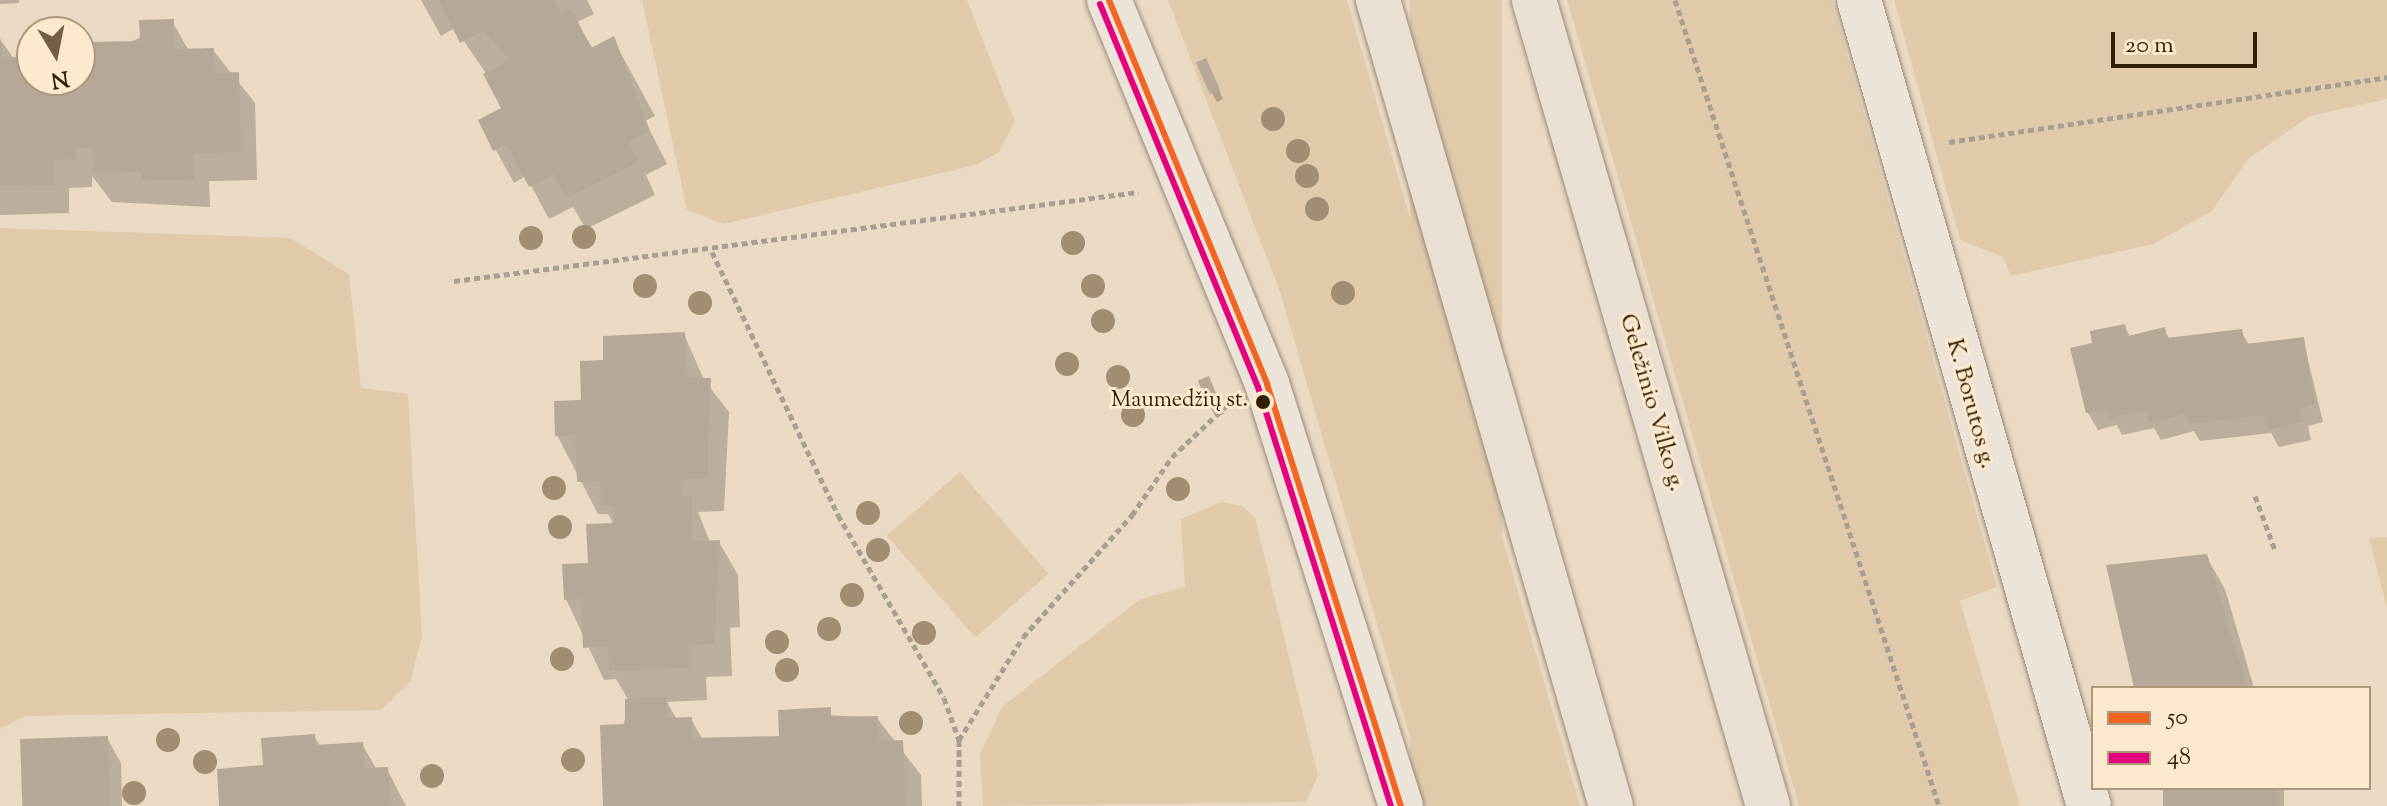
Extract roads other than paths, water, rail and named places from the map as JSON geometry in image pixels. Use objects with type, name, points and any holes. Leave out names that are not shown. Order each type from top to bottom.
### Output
[{"type":"highway","points":[[1378,0],[1611,806]]},
{"type":"highway","name":"Geležinio Vilko g.","points":[[1534,0],[1768,806]]},
{"type":"street","points":[[1109,0],[1183,175],[1302,483],[1401,806]]},
{"type":"street","name":"K. Borutos g.","points":[[1859,0],[2089,806]]},
{"type":"place","name":"Maumedžių st.","points":[[1263,402]]}]
